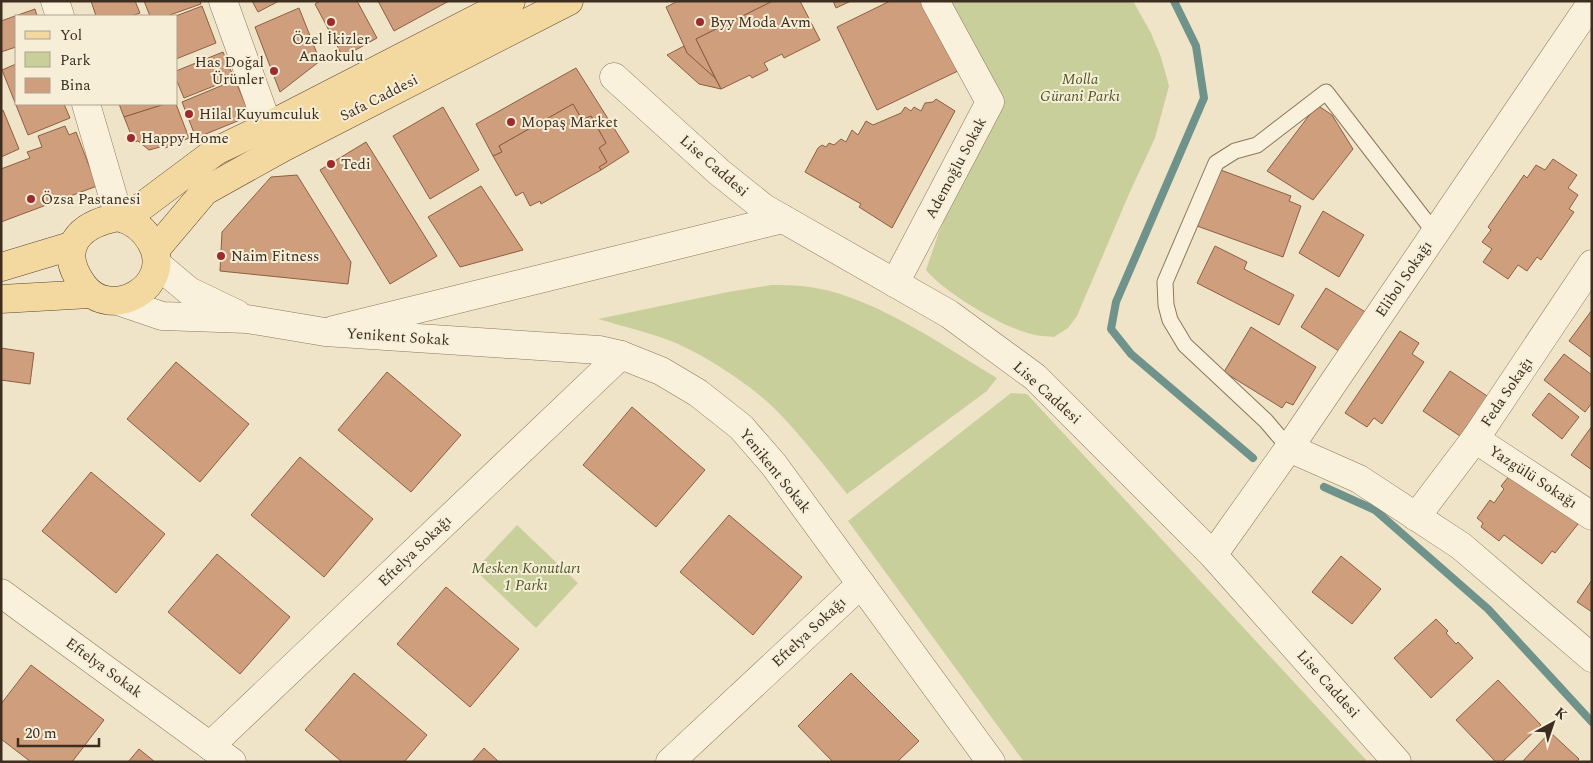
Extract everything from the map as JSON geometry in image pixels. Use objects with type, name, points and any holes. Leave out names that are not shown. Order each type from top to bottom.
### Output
[{"type":"main road","name":"Safa Caddesi","points":[[122,218],[216,151],[511,1]]},
{"type":"main road","name":"Safa Caddesi","points":[[156,257],[206,191],[284,147],[568,1]]},
{"type":"main road","points":[[1,299],[90,294],[106,300],[118,301],[132,298],[146,289],[154,278],[156,257],[147,234],[137,225],[122,218],[96,224],[83,232],[72,246],[70,256],[75,271],[90,294]]},
{"type":"main road","points":[[1,267],[72,246]]},
{"type":"street","points":[[56,1],[60,15]]},
{"type":"street","points":[[223,1],[268,126]]},
{"type":"street","name":"Ademoğlu Sokak","points":[[895,283],[990,102],[935,1]]},
{"type":"street","name":"Elibol Sokağı","points":[[1213,555],[1289,448],[1592,2]]},
{"type":"street","name":"Lise Caddesi","points":[[614,77],[719,172],[764,208],[949,314],[1035,377],[1213,555],[1397,762]]},
{"type":"street","points":[[86,105],[122,218]]},
{"type":"street","points":[[325,332],[783,219]]},
{"type":"street","name":"Yenikent Sokak","points":[[156,257],[189,291],[247,319]]},
{"type":"street","name":"Feda Sokağı","points":[[1416,517],[1475,439],[1592,264]]},
{"type":"street","name":"Yenikent Sokak","points":[[118,301],[162,316],[247,319],[325,332],[599,350],[621,355],[669,375],[698,393],[741,427],[774,465],[991,762]]},
{"type":"street","name":"Eftelya Sokağı","points":[[210,746],[621,355]]},
{"type":"street","name":"Yazgülü Sokağı","points":[[1475,439],[1592,516]]},
{"type":"street","points":[[1289,448],[1360,479],[1461,546],[1592,658]]},
{"type":"street","name":"Eftelya Sokağı","points":[[670,762],[861,584]]},
{"type":"street","name":"Eftelya Sokak","points":[[1,593],[232,762]]},
{"type":"lane","points":[[1289,448],[1266,421],[1185,345],[1177,333],[1166,306],[1165,282],[1216,163],[1235,151],[1257,145],[1326,92],[1435,233]]},
{"type":"green space","name":"Molla Gürani Parkı","points":[[948,1],[1133,1],[1151,33],[1161,57],[1169,86],[1155,138],[1077,316],[1068,328],[1054,337],[1034,335],[990,317],[946,289],[926,270],[939,232],[983,130]]},
{"type":"green space","points":[[771,285],[802,286],[827,290],[852,298],[903,322],[997,378],[987,391],[847,494],[783,417],[763,398],[738,379],[697,353],[671,341],[598,319]]},
{"type":"green space","points":[[1011,393],[1027,394],[1368,762],[1024,762],[848,521]]},
{"type":"green space","name":"Mesken Konutları 1 Parkı","points":[[517,525],[578,583],[536,628],[475,570]]},
{"type":"building","points":[[91,1],[135,1],[140,13],[134,15],[96,15]]},
{"type":"building","points":[[144,1],[200,1],[201,4],[170,15],[150,15]]},
{"type":"building","points":[[252,1],[279,1],[258,12]]},
{"type":"building","points":[[320,1],[357,1],[377,38],[343,57],[315,4]]},
{"type":"building","points":[[378,1],[449,1],[394,31]]},
{"type":"building","points":[[678,1],[773,1],[696,39],[715,78],[687,53],[666,7]]},
{"type":"building","points":[[773,1],[800,1],[820,40],[784,58],[782,54],[764,63],[768,70],[752,78],[750,75],[721,89],[696,39]]},
{"type":"building","points":[[833,1],[851,1],[836,8]]},
{"type":"building","points":[[890,1],[928,1],[960,70],[877,110],[837,27]]},
{"type":"building","points":[[202,6],[216,43],[178,58],[178,15]]},
{"type":"building","points":[[299,8],[320,61],[280,92],[255,27]]},
{"type":"building","points":[[35,9],[37,15],[18,15]]},
{"type":"building","points":[[15,16],[15,47],[1,52],[1,21]]},
{"type":"building","points":[[684,46],[687,53],[715,78],[721,89],[699,84],[667,55]]},
{"type":"building","points":[[223,52],[234,78],[184,98],[178,84],[178,70]]},
{"type":"building","points":[[15,64],[15,102],[2,70]]},
{"type":"building","points":[[576,68],[629,152],[601,170],[599,167],[607,162],[599,148],[606,143],[591,116],[582,120],[573,104],[499,146],[502,152],[493,156],[476,124]]},
{"type":"building","points":[[235,80],[247,108],[237,113],[240,120],[196,138],[182,102]]},
{"type":"building","points":[[936,99],[955,111],[892,228],[859,207],[861,204],[805,172],[818,148],[822,145],[826,147],[829,143],[834,145],[841,139],[846,142],[852,130],[858,135],[866,121],[873,125],[901,113],[905,107],[911,111],[914,107],[921,111],[925,103],[933,102]]},
{"type":"building","points":[[573,104],[582,120],[591,116],[606,143],[599,148],[607,162],[599,167],[601,170],[541,204],[540,201],[530,206],[523,192],[516,196],[493,156],[502,152],[499,146]]},
{"type":"building","points":[[16,105],[64,105],[70,118],[28,135]]},
{"type":"building","points":[[119,105],[162,105],[124,117]]},
{"type":"building","points":[[162,105],[176,105],[189,138],[165,148],[164,146],[149,150],[138,141],[134,142],[124,117]]},
{"type":"building","points":[[1317,105],[1332,115],[1353,149],[1313,200],[1267,171]]},
{"type":"building","points":[[443,107],[479,170],[430,199],[393,136]]},
{"type":"building","points":[[3,110],[19,149],[1,157],[1,111]]},
{"type":"building","points":[[65,126],[69,135],[76,132],[97,186],[1,222],[1,169],[30,158],[27,152],[42,147],[38,136]]},
{"type":"building","points":[[366,142],[437,256],[390,284],[320,170]]},
{"type":"building","points":[[1553,159],[1577,175],[1568,188],[1578,195],[1569,209],[1574,212],[1541,260],[1537,257],[1527,271],[1518,265],[1508,279],[1483,262],[1492,249],[1482,242],[1491,230],[1488,227],[1524,175],[1527,178],[1536,165],[1545,170]]},
{"type":"building","points":[[1218,169],[1291,196],[1289,201],[1301,206],[1283,257],[1197,226]]},
{"type":"building","points":[[297,175],[351,262],[348,284],[220,271],[222,232],[271,177]]},
{"type":"building","points":[[481,186],[523,250],[460,267],[428,217]]},
{"type":"building","points":[[1323,211],[1364,235],[1339,277],[1299,253]]},
{"type":"building","points":[[1215,246],[1247,262],[1244,269],[1294,295],[1279,325],[1197,283]]},
{"type":"building","points":[[1326,288],[1367,313],[1342,353],[1301,327]]},
{"type":"building","points":[[1592,310],[1592,358],[1569,341]]},
{"type":"building","points":[[1251,327],[1316,367],[1293,405],[1286,402],[1282,408],[1224,372]]},
{"type":"building","points":[[1400,331],[1419,343],[1412,354],[1424,362],[1382,424],[1374,418],[1367,427],[1345,413]]},
{"type":"building","points":[[1,348],[34,353],[30,384],[1,380]]},
{"type":"building","points":[[1564,354],[1592,375],[1592,403],[1585,412],[1544,380]]},
{"type":"building","points":[[176,362],[249,424],[200,482],[127,419]]},
{"type":"building","points":[[1450,371],[1490,398],[1463,438],[1423,411]]},
{"type":"building","points":[[387,372],[461,435],[411,492],[338,430]]},
{"type":"building","points":[[1549,393],[1579,417],[1562,439],[1532,415]]},
{"type":"building","points":[[632,407],[705,470],[656,527],[583,465]]},
{"type":"building","points":[[1592,426],[1592,470],[1571,455]]},
{"type":"building","points":[[300,457],[373,519],[324,577],[251,515]]},
{"type":"building","points":[[1514,470],[1578,524],[1555,553],[1552,551],[1542,564],[1504,535],[1499,541],[1481,527],[1483,523],[1477,518],[1490,500],[1494,503],[1504,489],[1501,486]]},
{"type":"building","points":[[91,472],[165,534],[116,593],[42,531]]},
{"type":"building","points":[[729,515],[802,577],[753,635],[680,572]]},
{"type":"building","points":[[217,554],[290,617],[240,674],[168,612]]},
{"type":"building","points":[[1341,556],[1381,589],[1352,624],[1312,592]]},
{"type":"building","points":[[1592,580],[1592,612],[1577,602]]},
{"type":"building","points":[[446,587],[519,649],[470,707],[397,644]]},
{"type":"building","points":[[1436,619],[1448,631],[1446,633],[1456,644],[1458,642],[1473,658],[1431,698],[1394,658]]},
{"type":"building","points":[[31,665],[104,720],[72,762],[31,762],[1,739],[1,704]]},
{"type":"building","points":[[354,673],[427,735],[404,762],[342,762],[305,730]]},
{"type":"building","points":[[851,673],[919,741],[897,762],[833,762],[798,726]]},
{"type":"building","points":[[1498,680],[1541,725],[1502,762],[1496,762],[1456,720]]},
{"type":"building","points":[[1550,732],[1579,759],[1576,762],[1522,762]]},
{"type":"building","points":[[484,748],[499,762],[472,762]]},
{"type":"building","points":[[139,749],[155,762],[128,762]]},
{"type":"waterway","points":[[1174,1],[1196,46],[1204,98],[1116,302],[1111,329],[1131,354],[1253,458]]},
{"type":"waterway","points":[[1324,487],[1375,510],[1488,609],[1592,722]]},
{"type":"place","name":"Özel İkizler Anaokulu","points":[[331,22]]},
{"type":"place","name":"Byy Moda Avm","points":[[700,22]]},
{"type":"place","name":"Has Doğal Ürünler","points":[[274,71]]},
{"type":"place","name":"Hilal Kuyumculuk","points":[[189,114]]},
{"type":"place","name":"Mopaş Market","points":[[511,122]]},
{"type":"place","name":"Happy Home","points":[[131,138]]},
{"type":"place","name":"Tedi","points":[[331,164]]},
{"type":"place","name":"Özsa Pastanesi","points":[[31,199]]},
{"type":"place","name":"Naim Fitness","points":[[221,256]]}]
